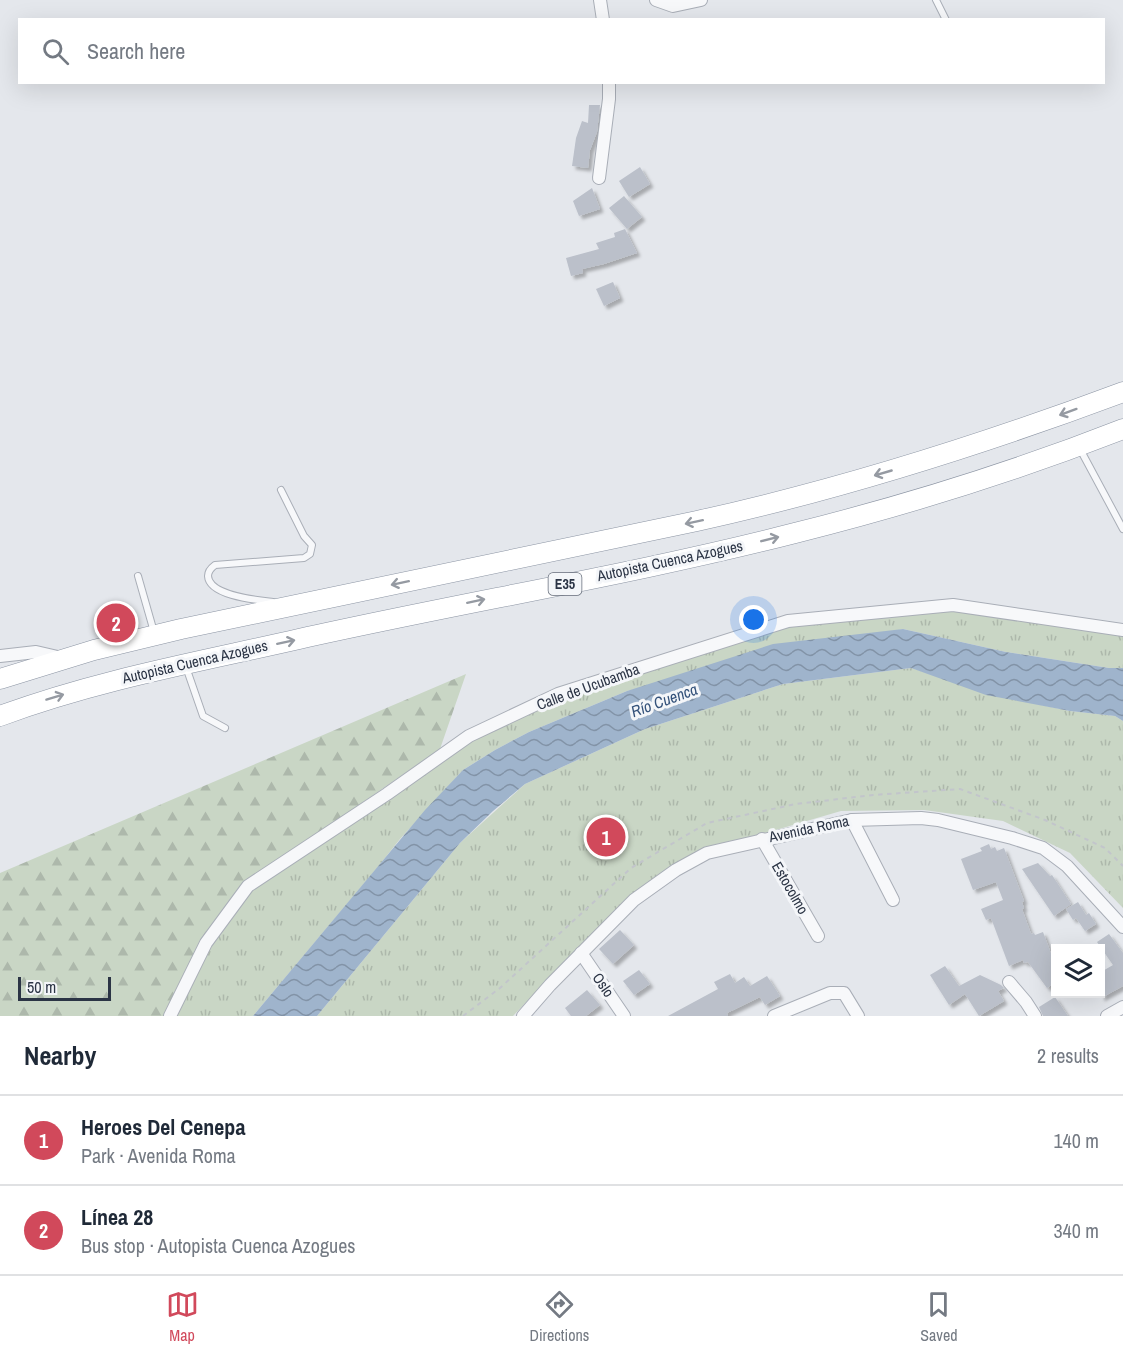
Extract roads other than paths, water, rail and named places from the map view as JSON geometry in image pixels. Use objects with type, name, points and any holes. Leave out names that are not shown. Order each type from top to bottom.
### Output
[{"type":"highway","name":"E35","points":[[0,679],[63,659],[154,635],[698,521],[790,499],[926,460],[1123,392]]},
{"type":"highway","name":"Autopista Cuenca Azogues","points":[[0,716],[72,692],[185,664],[656,565],[795,533],[967,485],[1123,429]]},
{"type":"street","points":[[600,0],[603,18]]},
{"type":"street","points":[[656,0],[673,6],[701,0]]},
{"type":"street","points":[[599,178],[609,84]]},
{"type":"street","name":"Calle de Ucubamba","points":[[170,1016],[206,943],[248,886],[387,794],[469,736],[558,694],[788,621],[821,617],[953,605],[1123,630]]},
{"type":"street","points":[[0,656],[36,652],[63,659]]},
{"type":"street","name":"Avenida Roma","points":[[523,1016],[634,900],[676,870],[707,853],[852,820],[921,818],[938,820],[1012,838],[1043,849],[1067,866],[1123,927]]},
{"type":"street","points":[[852,820],[893,900]]},
{"type":"street","name":"Estocolmo","points":[[762,839],[818,936]]},
{"type":"street","name":"Oslo","points":[[581,954],[624,1016]]},
{"type":"street","points":[[1009,982],[1035,1016]]},
{"type":"street","points":[[774,1016],[830,993],[844,993],[858,1016]]},
{"type":"street","points":[[1107,1016],[1123,1007]]},
{"type":"lane","points":[[936,0],[945,18]]},
{"type":"lane","points":[[1078,446],[1123,529]]},
{"type":"lane","points":[[281,490],[304,536],[312,545],[310,554],[304,558],[215,565],[210,568],[208,575],[216,590],[226,594],[291,605]]},
{"type":"lane","points":[[138,576],[154,635]]},
{"type":"lane","points":[[185,664],[203,716],[225,728]]},
{"type":"water","name":"Río Cuenca","points":[[903,629],[1006,652],[1109,668],[1123,668],[1123,721],[1115,716],[1070,711],[986,695],[911,668],[783,684],[645,729],[525,784],[493,811],[460,843],[317,1016],[253,1016],[425,810],[463,770],[495,750],[529,732],[627,691],[773,644]]},
{"type":"place","name":"Línea 28","points":[[116,623]]},
{"type":"place","name":"Heroes Del Cenepa","points":[[606,837]]}]
